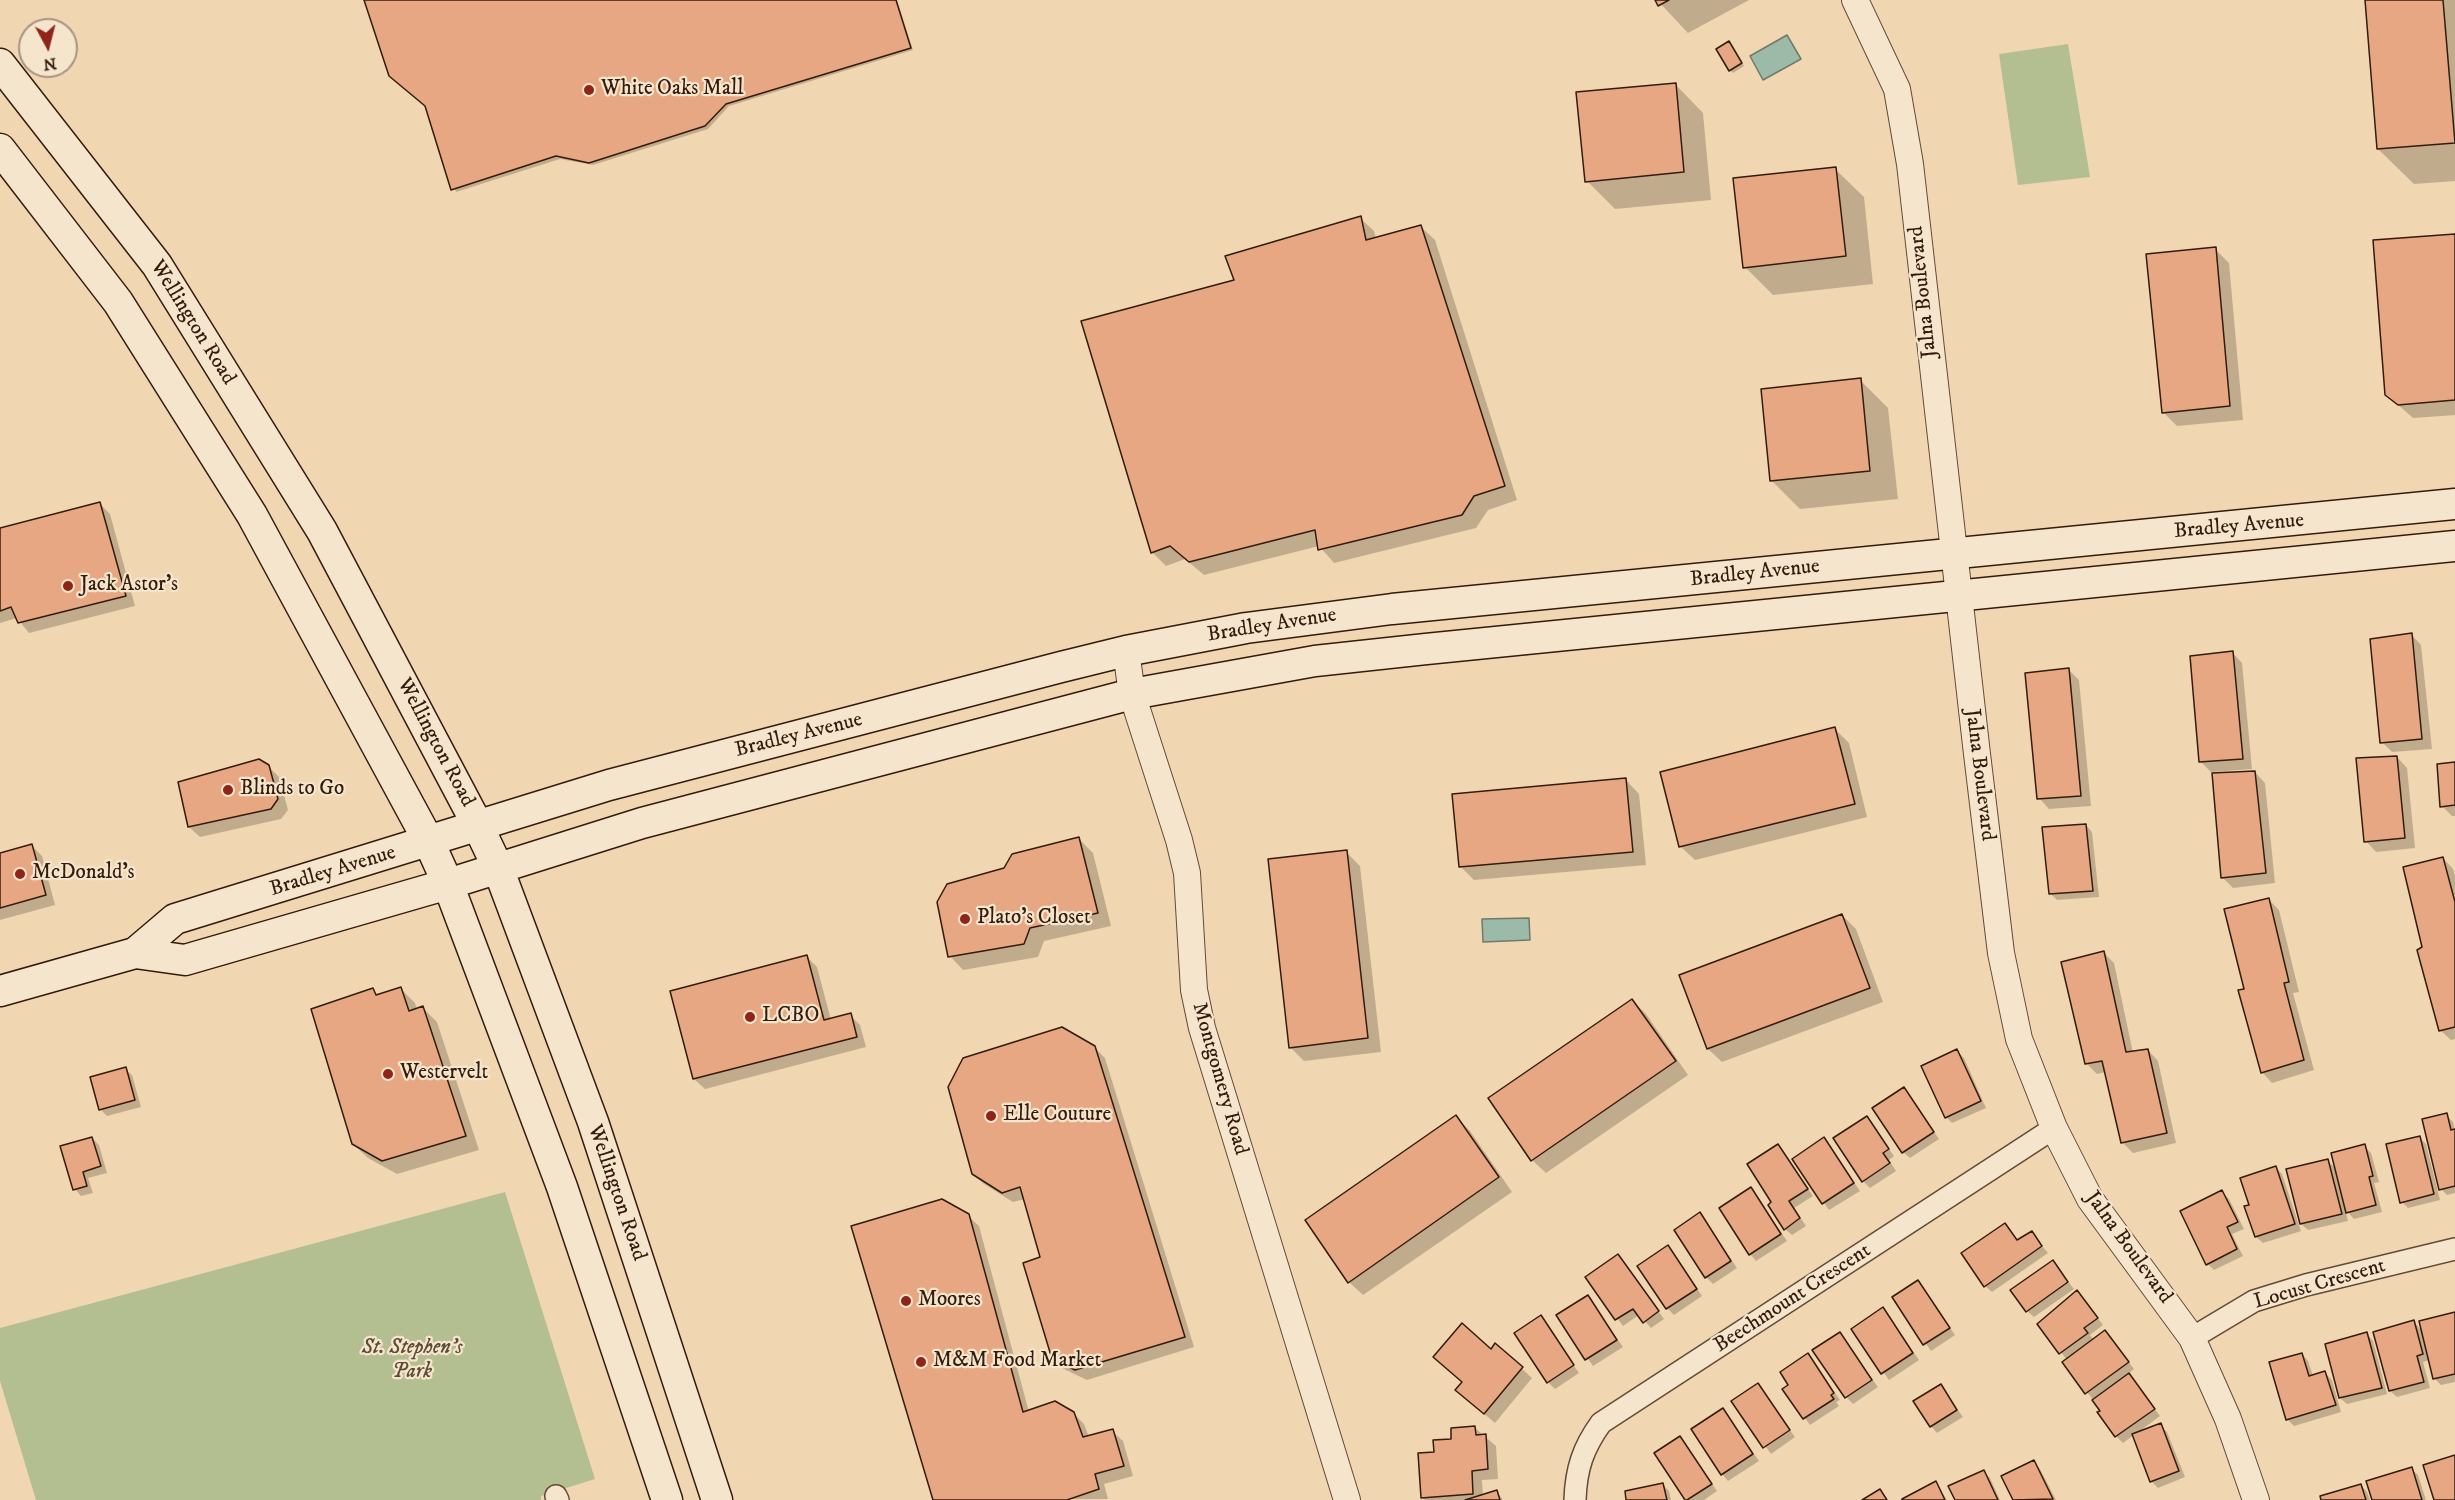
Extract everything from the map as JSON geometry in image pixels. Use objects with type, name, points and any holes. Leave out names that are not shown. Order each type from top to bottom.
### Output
[{"type":"main road","name":"Wellington Road","points":[[0,64],[157,265],[322,531],[478,826],[498,868],[593,1122],[717,1500]]},
{"type":"main road","points":[[0,149],[118,302],[252,515],[429,842],[448,884],[558,1176],[667,1500]]},
{"type":"main road","name":"Bradley Avenue","points":[[135,953],[175,919],[478,826],[695,762],[1126,651],[1246,628],[1392,609],[2455,504]]},
{"type":"main road","name":"Bradley Avenue","points":[[0,992],[135,953],[186,960],[448,884],[642,823],[778,785],[1132,694],[1315,661],[2455,546]]},
{"type":"street","name":"Jalna Boulevard","points":[[1855,0],[1897,89],[1910,164],[1952,554],[2001,953],[2019,1039],[2054,1128],[2090,1199],[2158,1288],[2192,1338],[2228,1419],[2256,1500]]},
{"type":"street","name":"Montgomery Road","points":[[1126,651],[1132,694],[1179,840],[1186,873],[1194,990],[1202,1028],[1347,1500]]},
{"type":"street","name":"Beechmount Crescent","points":[[1575,1500],[1576,1474],[1586,1444],[1601,1423],[2054,1128]]},
{"type":"street","name":"Locust Crescent","points":[[2192,1338],[2254,1301],[2307,1285],[2455,1249]]},
{"type":"green space","points":[[2068,44],[2090,177],[2018,185],[1999,54]]},
{"type":"green space","name":"St. Stephen's Park","points":[[505,1192],[595,1479],[541,1496],[541,1500],[36,1500],[0,1381],[0,1328]]},
{"type":"shaded area","points":[[1787,35],[1801,59],[1763,80],[1750,56]]},
{"type":"shaded area","points":[[1529,918],[1530,940],[1483,942],[1482,919]]},
{"type":"building","name":"White Oaks Mall","points":[[364,0],[896,0],[911,48],[726,104],[705,126],[589,163],[556,156],[451,190],[425,106],[389,76]]},
{"type":"building","points":[[1655,0],[1669,0],[1658,6]]},
{"type":"building","points":[[2365,0],[2443,0],[2455,143],[2377,149]]},
{"type":"building","points":[[1729,41],[1742,63],[1729,71],[1716,49]]},
{"type":"building","points":[[1676,83],[1684,172],[1585,182],[1576,92]]},
{"type":"building","points":[[1836,167],[1846,256],[1743,268],[1733,178]]},
{"type":"building","points":[[1361,216],[1366,240],[1421,225],[1505,486],[1474,496],[1462,515],[1318,550],[1315,530],[1189,562],[1170,546],[1151,553],[1081,321],[1234,280],[1225,256]]},
{"type":"building","points":[[2455,234],[2455,400],[2398,405],[2385,395],[2373,240]]},
{"type":"building","points":[[2216,247],[2230,406],[2162,413],[2146,254]]},
{"type":"building","points":[[1861,378],[1870,471],[1770,481],[1761,389]]},
{"type":"building","points":[[100,502],[126,596],[18,623],[11,607],[0,611],[0,528]]},
{"type":"building","points":[[2412,633],[2422,739],[2380,743],[2370,639]]},
{"type":"building","points":[[2233,651],[2243,759],[2199,762],[2190,656]]},
{"type":"building","points":[[2069,668],[2081,796],[2037,799],[2025,673]]},
{"type":"building","points":[[1835,727],[1855,804],[1679,847],[1660,772]]},
{"type":"building","points":[[2397,756],[2405,838],[2364,842],[2356,758]]},
{"type":"building","name":"Blinds to Go","points":[[259,759],[269,765],[278,799],[271,809],[188,827],[178,782]]},
{"type":"building","points":[[2455,762],[2455,805],[2440,807],[2437,764]]},
{"type":"building","points":[[2255,771],[2266,873],[2221,878],[2212,773]]},
{"type":"building","points":[[1626,778],[1633,852],[1459,867],[1452,794]]},
{"type":"building","points":[[2086,824],[2093,891],[2049,894],[2042,827]]},
{"type":"building","points":[[1079,837],[1098,913],[1030,928],[1024,944],[948,957],[937,902],[947,884],[1004,868],[1012,854]]},
{"type":"building","name":"McDonald's","points":[[32,844],[46,895],[0,908],[0,853]]},
{"type":"building","points":[[1347,850],[1368,1038],[1289,1048],[1268,859]]},
{"type":"building","points":[[2443,857],[2455,902],[2455,1027],[2439,1031],[2417,950],[2422,947],[2403,867]]},
{"type":"building","points":[[2269,898],[2289,982],[2284,983],[2304,1060],[2261,1073],[2238,990],[2244,989],[2224,909]]},
{"type":"building","points":[[1842,914],[1870,988],[1707,1049],[1679,975]]},
{"type":"building","points":[[2104,951],[2126,1052],[2148,1049],[2167,1133],[2121,1143],[2102,1061],[2085,1064],[2061,962]]},
{"type":"building","name":"LCBO","points":[[807,955],[824,1020],[851,1013],[857,1037],[693,1079],[670,991]]},
{"type":"building","name":"Westervelt","points":[[401,987],[409,1011],[423,1006],[466,1136],[382,1161],[352,1144],[311,1009],[373,988],[376,995]]},
{"type":"building","points":[[1632,999],[1676,1061],[1531,1161],[1488,1098]]},
{"type":"building","points":[[1062,1027],[1095,1046],[1185,1337],[1075,1370],[1052,1359],[1023,1263],[1040,1257],[1020,1187],[1002,1193],[972,1174],[948,1087],[963,1058]]},
{"type":"building","points":[[1957,1049],[1981,1101],[1945,1118],[1921,1066]]},
{"type":"building","points":[[126,1067],[135,1100],[99,1110],[90,1077]]},
{"type":"building","points":[[1904,1087],[1934,1132],[1902,1153],[1872,1108]]},
{"type":"building","points":[[2447,1113],[2451,1130],[2455,1129],[2455,1186],[2439,1190],[2422,1119]]},
{"type":"building","points":[[1456,1115],[1499,1177],[1348,1283],[1305,1220]]},
{"type":"building","points":[[1867,1116],[1889,1149],[1883,1153],[1890,1163],[1862,1182],[1833,1138]]},
{"type":"building","points":[[2420,1136],[2434,1194],[2400,1203],[2386,1144]]},
{"type":"building","points":[[92,1137],[101,1166],[83,1172],[87,1186],[73,1190],[60,1146]]},
{"type":"building","points":[[1824,1137],[1854,1183],[1822,1204],[1792,1159]]},
{"type":"building","points":[[1778,1144],[1808,1189],[1789,1201],[1800,1218],[1784,1230],[1768,1205],[1771,1202],[1747,1164]]},
{"type":"building","points":[[2365,1144],[2373,1176],[2369,1177],[2376,1205],[2346,1213],[2331,1153]]},
{"type":"building","points":[[2328,1159],[2342,1214],[2300,1224],[2286,1169]]},
{"type":"building","points":[[2276,1166],[2295,1224],[2255,1237],[2244,1206],[2249,1205],[2240,1178]]},
{"type":"building","points":[[1751,1187],[1781,1234],[1749,1255],[1719,1208]]},
{"type":"building","points":[[2222,1190],[2238,1222],[2227,1227],[2237,1249],[2206,1265],[2180,1211]]},
{"type":"building","points":[[942,1199],[969,1214],[1023,1412],[1055,1401],[1074,1412],[1083,1437],[1113,1429],[1124,1466],[1095,1474],[1099,1489],[1067,1500],[933,1500],[851,1226]]},
{"type":"building","points":[[1700,1212],[1731,1261],[1705,1278],[1674,1230]]},
{"type":"building","points":[[2005,1223],[2017,1240],[2032,1231],[2042,1246],[1984,1287],[1961,1253]]},
{"type":"building","points":[[1668,1245],[1697,1289],[1666,1309],[1637,1266]]},
{"type":"building","points":[[1618,1254],[1659,1311],[1643,1323],[1633,1309],[1615,1320],[1585,1277]]},
{"type":"building","points":[[2053,1260],[2068,1282],[2026,1312],[2010,1290]]},
{"type":"building","points":[[1918,1280],[1950,1328],[1923,1345],[1892,1297]]},
{"type":"building","points":[[2077,1290],[2098,1318],[2084,1328],[2088,1333],[2059,1354],[2037,1324]]},
{"type":"building","points":[[1588,1295],[1617,1340],[1585,1360],[1556,1315]]},
{"type":"building","points":[[1883,1307],[1913,1353],[1881,1374],[1851,1329]]},
{"type":"building","points":[[2455,1312],[2455,1374],[2433,1379],[2419,1321]]},
{"type":"building","points":[[1541,1315],[1574,1365],[1547,1383],[1514,1333]]},
{"type":"building","points":[[2414,1320],[2423,1354],[2417,1356],[2424,1382],[2389,1391],[2373,1332]]},
{"type":"building","points":[[1462,1323],[1491,1349],[1495,1343],[1523,1367],[1484,1414],[1455,1390],[1462,1382],[1433,1357]]},
{"type":"building","points":[[2105,1330],[2129,1362],[2085,1394],[2062,1362]]},
{"type":"building","points":[[1840,1332],[1872,1380],[1845,1398],[1812,1350]]},
{"type":"building","points":[[2367,1332],[2382,1388],[2339,1398],[2325,1344]]},
{"type":"building","points":[[1808,1353],[1834,1393],[1831,1395],[1834,1399],[1803,1419],[1782,1389],[1788,1385],[1780,1372]]},
{"type":"building","points":[[2302,1353],[2309,1376],[2325,1371],[2336,1405],[2286,1420],[2269,1362]]},
{"type":"building","points":[[2129,1373],[2155,1409],[2115,1437],[2097,1412],[2100,1411],[2092,1400]]},
{"type":"building","points":[[1758,1383],[1790,1430],[1763,1448],[1731,1401]]},
{"type":"building","points":[[1941,1384],[1957,1410],[1930,1427],[1913,1401]]},
{"type":"building","points":[[1723,1408],[1753,1454],[1721,1475],[1691,1429]]},
{"type":"building","points":[[2161,1423],[2179,1471],[2150,1482],[2132,1434]]},
{"type":"building","points":[[1475,1426],[1476,1435],[1486,1434],[1488,1469],[1472,1471],[1473,1494],[1421,1498],[1418,1453],[1434,1452],[1433,1440],[1451,1439],[1451,1428]]},
{"type":"building","points":[[1680,1436],[1712,1484],[1687,1500],[1654,1453]]},
{"type":"building","points":[[2455,1455],[2455,1500],[2434,1500],[2423,1465]]},
{"type":"building","points":[[2034,1460],[2053,1499],[2013,1500],[2001,1476]]},
{"type":"building","points":[[2412,1467],[2422,1500],[2372,1500],[2366,1481]]},
{"type":"building","points":[[1984,1470],[1998,1500],[1955,1500],[1948,1486]]},
{"type":"building","points":[[1936,1481],[1945,1500],[1902,1500],[1902,1499]]},
{"type":"building","points":[[1663,1483],[1667,1500],[1626,1500],[1625,1491]]},
{"type":"building","points":[[2361,1484],[2366,1500],[2321,1500],[2320,1496]]},
{"type":"building","points":[[1880,1489],[1887,1500],[1862,1500]]},
{"type":"building","points":[[1497,1490],[1500,1500],[1465,1500]]},
{"type":"place","name":"White Oaks Mall","points":[[589,90]]},
{"type":"place","name":"Jack Astor's","points":[[68,586]]},
{"type":"place","name":"Blinds to Go","points":[[228,790]]},
{"type":"place","name":"McDonald's","points":[[20,874]]},
{"type":"place","name":"Plato's Closet","points":[[965,919]]},
{"type":"place","name":"LCBO","points":[[750,1017]]},
{"type":"place","name":"Westervelt","points":[[388,1074]]},
{"type":"place","name":"Elle Couture","points":[[991,1116]]},
{"type":"place","name":"Moores","points":[[906,1301]]},
{"type":"place","name":"M&M Food Market","points":[[921,1362]]}]
